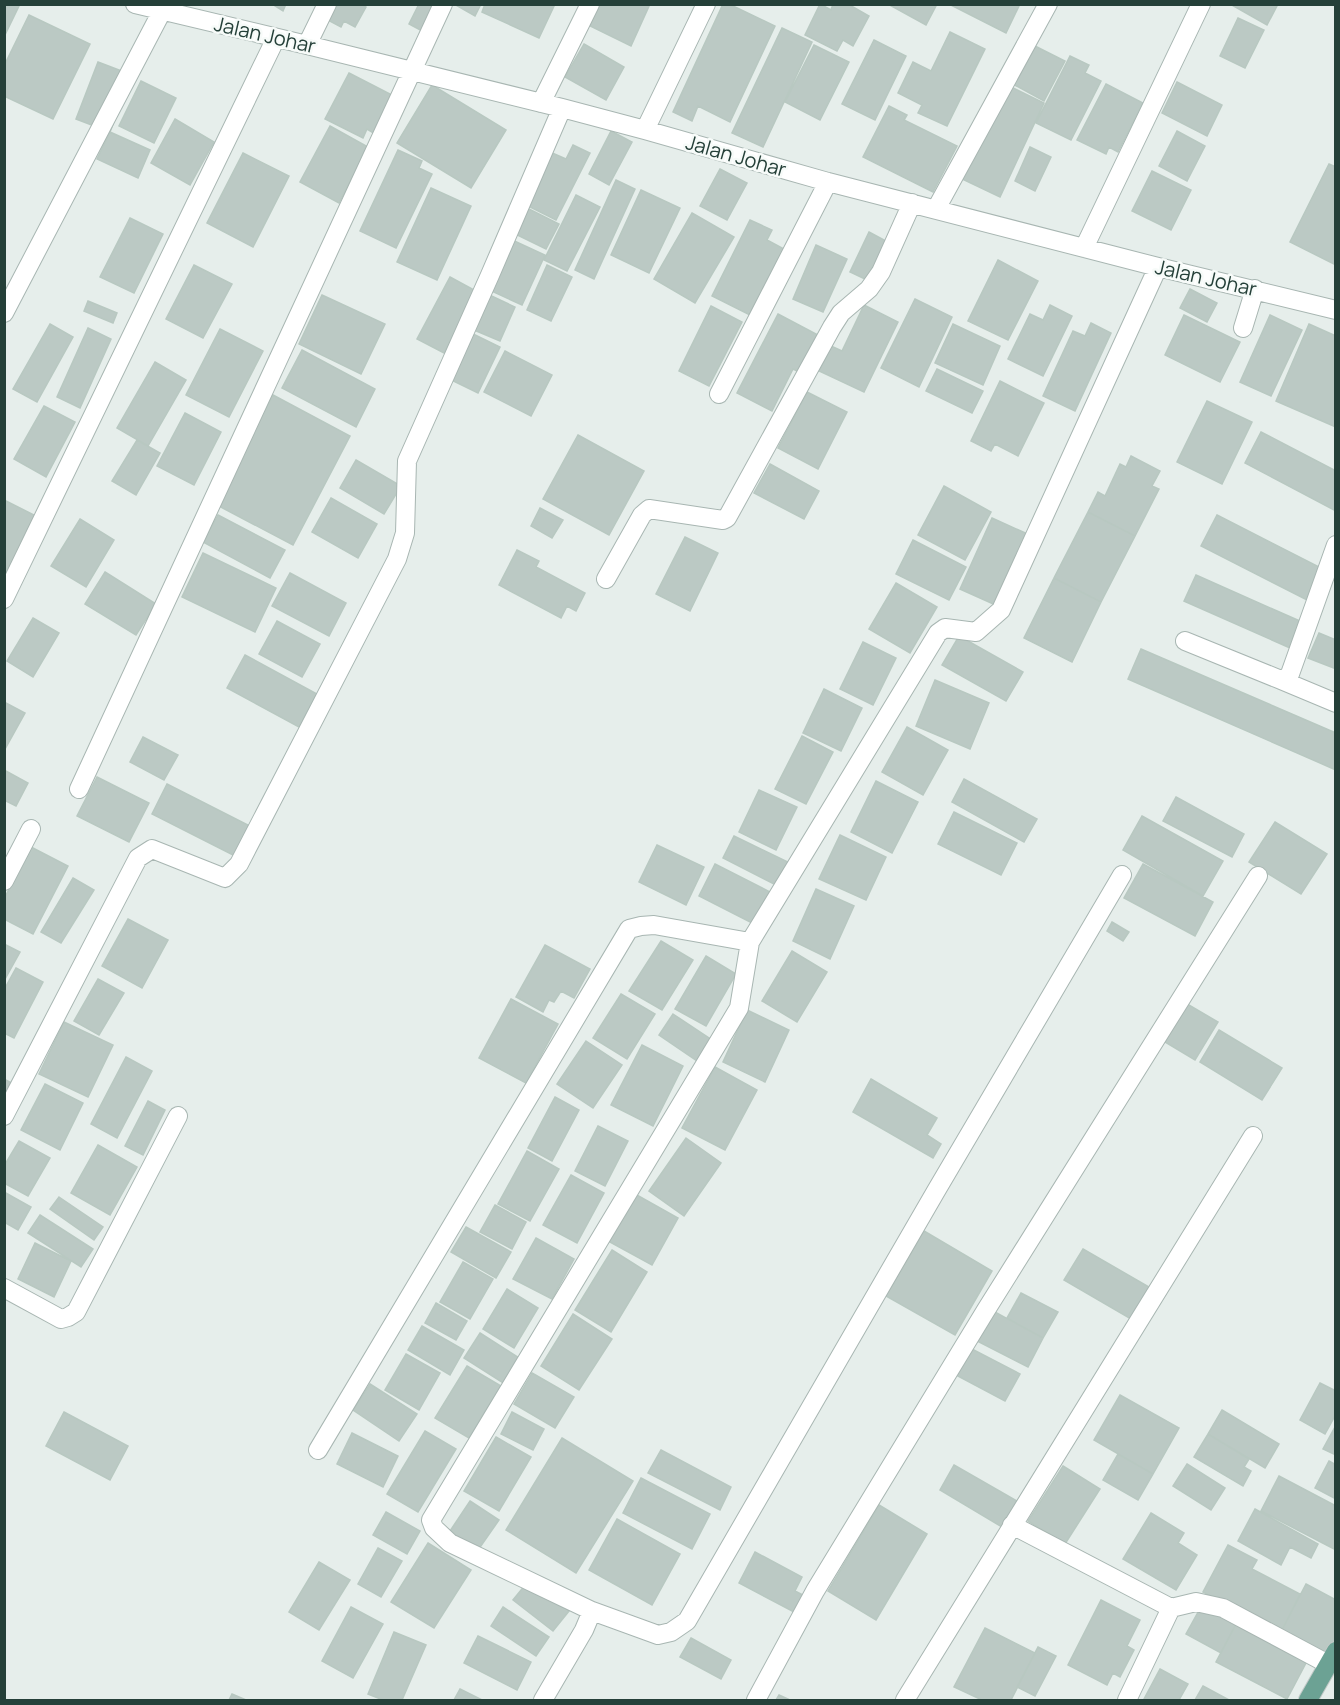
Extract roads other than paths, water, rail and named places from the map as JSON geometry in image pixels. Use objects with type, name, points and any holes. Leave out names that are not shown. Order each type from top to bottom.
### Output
[{"type":"main road","points":[[1308,1701],[1332,1657]]},
{"type":"street","name":"Jalan Johar","points":[[135,4],[562,108],[828,182],[1335,310]]},
{"type":"street","points":[[308,45],[327,4]]},
{"type":"street","points":[[79,789],[443,4]]},
{"type":"street","points":[[541,103],[590,4]]},
{"type":"street","points":[[645,130],[706,4]]},
{"type":"street","points":[[936,209],[1048,4]]},
{"type":"street","points":[[1084,248],[1201,4]]},
{"type":"street","points":[[4,313],[162,11]]},
{"type":"street","points":[[4,599],[276,38]]},
{"type":"street","points":[[4,1116],[138,858],[152,849],[225,878],[239,864],[397,559],[405,533],[407,461],[562,108]]},
{"type":"street","points":[[719,394],[828,182]]},
{"type":"street","points":[[606,579],[642,515],[649,509],[723,520],[727,518],[832,327],[841,313],[869,289],[881,272],[912,203]]},
{"type":"street","points":[[1122,875],[687,1622],[671,1632],[658,1635],[592,1611],[450,1543],[434,1528],[431,1520],[739,1008],[750,942],[938,633],[945,628],[976,632],[1001,610],[1158,267]]},
{"type":"street","points":[[1243,328],[1255,289]]},
{"type":"street","points":[[1281,680],[1290,674],[1335,545]]},
{"type":"street","points":[[1185,641],[1335,703]]},
{"type":"street","points":[[4,880],[31,829]]},
{"type":"street","points":[[756,1701],[815,1591],[980,1320],[1258,876]]},
{"type":"street","points":[[318,1450],[629,929],[654,925],[750,942]]},
{"type":"street","points":[[4,1288],[61,1319],[75,1312],[178,1116]]},
{"type":"street","points":[[905,1701],[1253,1136]]},
{"type":"street","points":[[1012,1525],[1171,1608],[1196,1602],[1223,1608],[1332,1657]]},
{"type":"street","points":[[1127,1701],[1171,1608]]},
{"type":"street","points":[[543,1701],[584,1630],[592,1611]]}]
